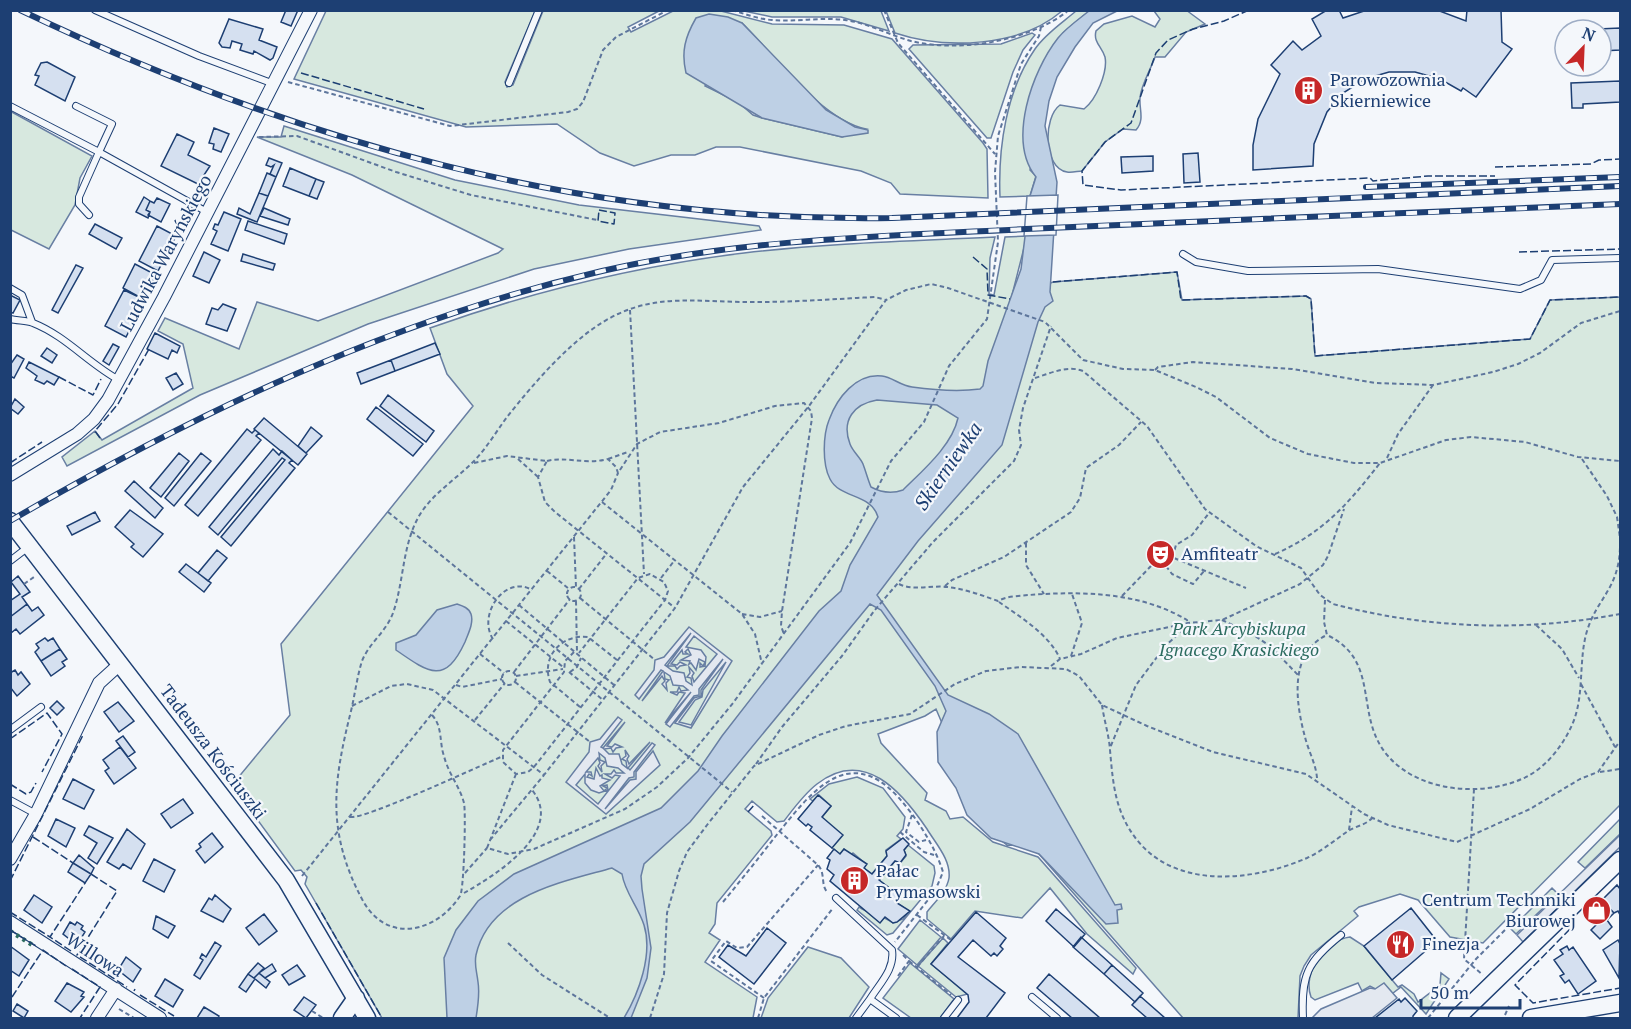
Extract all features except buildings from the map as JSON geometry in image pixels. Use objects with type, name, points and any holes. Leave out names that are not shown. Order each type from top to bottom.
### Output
[{"type":"street","name":"Ludwika Waryńskiego","points":[[10,475],[77,434],[94,418],[119,380],[248,136],[280,82],[311,10]]},
{"type":"street","name":"Tadeusza Kościuszki","points":[[10,521],[122,663],[286,880],[367,1018]]},
{"type":"street","points":[[10,859],[36,814],[99,683],[122,663]]},
{"type":"street","points":[[1457,1018],[1618,868]]},
{"type":"street","name":"Willowa","points":[[10,922],[160,1018]]},
{"type":"street","points":[[97,1018],[116,989]]},
{"type":"street","points":[[342,1018],[356,998]]},
{"type":"street","points":[[1531,1018],[1620,1003]]},
{"type":"lane","points":[[95,10],[199,56],[280,82]]},
{"type":"lane","points":[[509,83],[539,10]]},
{"type":"lane","points":[[10,105],[208,213]]},
{"type":"lane","points":[[76,106],[112,123],[79,197],[79,204],[89,215]]},
{"type":"lane","points":[[1183,254],[1196,262],[1248,271],[1378,269],[1520,289],[1540,280],[1552,260],[1620,258]]},
{"type":"lane","points":[[10,288],[22,295],[32,322]]},
{"type":"lane","points":[[10,319],[32,322],[84,353],[94,365],[119,380]]},
{"type":"lane","points":[[10,561],[30,545]]},
{"type":"lane","points":[[10,730],[41,707]]},
{"type":"lane","points":[[10,800],[36,814]]},
{"type":"lane","points":[[835,902],[891,946],[893,960],[890,968],[856,1018]]},
{"type":"lane","points":[[1303,1018],[1302,998],[1308,967],[1323,949],[1341,935]]},
{"type":"lane","points":[[1032,997],[1057,1018]]},
{"type":"lane","points":[[870,999],[896,1018]]},
{"type":"lane","points":[[944,1018],[958,1000]]},
{"type":"path","points":[[280,82],[450,126],[568,112],[577,109],[583,102],[603,50],[616,37],[668,10]]},
{"type":"path","points":[[732,10],[771,20],[851,21],[912,41],[966,44],[1000,42],[1020,37],[1069,10]]},
{"type":"path","points":[[884,10],[893,35],[995,154]]},
{"type":"path","points":[[886,300],[876,297],[752,303],[692,298],[630,309],[602,324],[563,356],[538,381],[472,463],[430,501],[412,531],[390,621],[366,653],[335,786],[339,831],[349,871],[366,906],[378,918],[392,926],[414,930],[425,927],[452,906],[463,894],[520,854],[578,832],[625,809],[657,787],[688,758],[785,635],[850,543],[891,461],[919,429],[957,354],[982,326],[991,303],[998,242],[995,154],[1017,73],[1028,50],[1039,36],[1041,27]]},
{"type":"path","points":[[248,136],[297,136],[396,172],[471,195],[597,220]]},
{"type":"path","points":[[490,840],[610,693],[675,608],[743,487],[809,406],[886,300],[906,290],[931,284],[1045,322],[1083,360],[1123,369],[1155,370],[1216,397],[1270,438],[1285,446],[1331,460],[1380,463]]},
{"type":"path","points":[[630,309],[644,574]]},
{"type":"path","points":[[1155,370],[1158,367],[1193,362],[1292,369],[1385,384],[1433,385],[1518,364],[1540,352],[1581,323],[1620,311]]},
{"type":"path","points":[[650,1018],[664,974],[667,913],[687,852],[782,727],[842,656],[874,611],[940,535],[1014,461],[1020,450],[1019,430],[1023,408],[1051,326]]},
{"type":"path","points":[[1079,369],[1083,360]]},
{"type":"path","points":[[1035,378],[1061,370],[1079,369],[1142,421],[1209,512],[1256,546],[1301,568],[1325,600],[1344,607],[1455,626],[1536,626],[1620,614]]},
{"type":"path","points":[[1387,459],[1392,444],[1433,385]]},
{"type":"path","points":[[298,880],[602,501],[637,444],[660,432],[719,423],[775,406],[798,402],[809,406]]},
{"type":"path","points":[[785,635],[781,626],[782,611],[812,418],[809,406]]},
{"type":"path","points":[[945,586],[952,580],[1026,543],[1076,508],[1086,468],[1119,445],[1142,421]]},
{"type":"path","points":[[1274,555],[1307,538],[1344,509],[1380,463],[1446,440],[1472,437],[1526,442],[1582,458],[1620,462]]},
{"type":"path","points":[[472,463],[507,456],[548,461],[555,459],[589,462],[608,459],[631,451]]},
{"type":"path","points":[[518,458],[538,477],[545,502],[675,608]]},
{"type":"path","points":[[1582,458],[1607,496],[1617,517],[1620,538]]},
{"type":"path","points":[[608,459],[616,467],[618,473]]},
{"type":"path","points":[[538,477],[548,461]]},
{"type":"path","points":[[602,501],[742,614],[755,634],[762,664]]},
{"type":"path","points":[[1052,666],[1060,658],[1117,638],[1188,623],[1222,620],[1274,597],[1309,577],[1328,556],[1344,509]]},
{"type":"path","points":[[1617,517],[1620,511]]},
{"type":"path","points":[[388,512],[733,793]]},
{"type":"path","points":[[1122,597],[1152,566],[1166,565],[1174,558],[1176,545],[1192,535],[1209,512]]},
{"type":"path","points":[[574,537],[577,588],[580,598],[655,660]]},
{"type":"path","points":[[1026,543],[1026,565],[1044,594]]},
{"type":"path","points":[[1327,635],[1339,641],[1359,664],[1366,684],[1367,708],[1372,729],[1388,756],[1409,773],[1436,785],[1474,789],[1526,777],[1556,752],[1571,727],[1577,712],[1583,647],[1593,618],[1615,580],[1619,566],[1620,547]]},
{"type":"path","points":[[569,590],[577,588],[607,553]]},
{"type":"path","points":[[1174,558],[1246,588]]},
{"type":"path","points":[[661,578],[674,560]]},
{"type":"path","points":[[1166,565],[1173,574],[1193,584],[1204,571]]},
{"type":"path","points":[[480,654],[504,673],[514,672],[570,599],[569,590],[547,571]]},
{"type":"path","points":[[24,584],[40,573]]},
{"type":"path","points":[[350,817],[356,818],[501,756],[506,744],[553,686],[567,658],[591,638],[638,578],[644,574],[661,578],[668,591],[665,600],[534,767],[528,772],[516,774],[505,766],[501,756]]},
{"type":"path","points":[[899,584],[915,587],[945,586],[974,592],[998,602],[1022,618],[1053,647],[1060,658]]},
{"type":"path","points":[[493,639],[488,622],[495,599],[509,589],[519,586],[532,590]]},
{"type":"path","points":[[998,602],[1007,598],[1044,594],[1122,597],[1176,615],[1188,623]]},
{"type":"path","points":[[1071,656],[1082,622],[1072,594]]},
{"type":"path","points":[[576,601],[580,598]]},
{"type":"path","points":[[570,599],[576,601]]},
{"type":"path","points":[[1325,600],[1324,622],[1327,635]]},
{"type":"path","points":[[576,601],[577,652]]},
{"type":"path","points":[[519,605],[615,685]]},
{"type":"path","points":[[742,614],[759,617],[782,611]]},
{"type":"path","points":[[1222,620],[1252,634],[1270,646],[1298,675]]},
{"type":"path","points":[[506,621],[603,700]]},
{"type":"path","points":[[1110,748],[1122,714],[1146,669],[1188,623]]},
{"type":"path","points":[[1536,626],[1562,648],[1585,695],[1615,747]]},
{"type":"path","points":[[1317,779],[1300,716],[1298,675],[1309,651],[1327,635]]},
{"type":"path","points":[[580,707],[553,686],[548,671],[555,649],[562,642],[577,636],[591,638],[617,660]]},
{"type":"path","points":[[569,672],[577,667],[581,657]]},
{"type":"path","points":[[754,766],[819,735],[846,726],[903,716],[930,702],[955,684],[986,671],[1052,666],[1066,669],[1079,676],[1102,705],[1122,714],[1195,746],[1317,779],[1352,807],[1388,825],[1450,842],[1471,838],[1530,809],[1580,779],[1598,772],[1620,769]]},
{"type":"path","points":[[516,676],[563,669]]},
{"type":"path","points":[[514,672],[515,682]]},
{"type":"path","points":[[502,679],[504,673]]},
{"type":"path","points":[[456,685],[462,687],[502,679]]},
{"type":"path","points":[[502,679],[505,683]]},
{"type":"path","points":[[475,720],[505,683],[515,682],[590,742]]},
{"type":"path","points":[[352,706],[381,689],[400,684],[423,687],[446,698],[544,774]]},
{"type":"path","points":[[1102,705],[1110,748],[1113,790],[1120,812],[1149,852],[1187,872],[1223,877],[1282,867],[1308,858],[1349,830],[1369,822],[1372,817]]},
{"type":"path","points":[[432,715],[439,726],[444,759],[465,808],[462,857],[465,873],[463,894]]},
{"type":"path","points":[[1598,772],[1620,741]]},
{"type":"path","points":[[723,902],[812,792],[825,782],[856,773],[871,777],[888,787],[912,815],[943,872],[942,879],[917,915],[891,946],[958,1000]]},
{"type":"path","points":[[465,873],[487,848],[516,774]]},
{"type":"path","points":[[1474,789],[1464,959],[1483,975]]},
{"type":"path","points":[[520,854],[541,819],[540,803],[532,790]]},
{"type":"path","points":[[1349,830],[1352,807]]},
{"type":"path","points":[[908,838],[906,831],[912,815]]},
{"type":"path","points":[[758,1018],[764,998],[835,902],[824,887],[822,870],[819,865],[762,816]]},
{"type":"path","points":[[900,832],[928,855],[935,854]]},
{"type":"path","points":[[908,838],[919,842],[927,840]]},
{"type":"path","points":[[487,848],[508,854],[520,854]]},
{"type":"path","points":[[764,998],[711,961],[726,941],[737,948],[747,947],[819,865]]},
{"type":"path","points":[[917,915],[951,940]]},
{"type":"path","points":[[1428,1018],[1471,965],[1505,930]]},
{"type":"path","points":[[917,966],[944,936]]},
{"type":"path","points":[[508,942],[542,975],[610,1018]]},
{"type":"path","points":[[896,979],[909,961]]},
{"type":"path","points":[[1505,1015],[1509,1006]]},
{"type":"path","points":[[114,1011],[117,1007],[134,1018]]},
{"type":"path","points":[[312,1011],[323,1018]]},
{"type":"green space","points":[[675,10],[721,11],[772,24],[844,25],[892,39],[987,149],[988,198],[900,194],[891,183],[861,171],[740,147],[716,147],[695,155],[671,155],[634,166],[600,153],[557,124],[466,127],[294,79],[326,11],[535,11],[505,82],[507,87],[513,85],[543,11],[659,11],[628,27],[631,32]],"holes":[[[742,23],[816,100],[849,123],[866,129],[842,137],[762,118],[753,115],[738,102],[705,86]]]},
{"type":"green space","points":[[886,10],[1062,11],[1045,23],[1025,32],[982,42],[959,43],[937,42],[895,33]]},
{"type":"green space","points":[[1186,10],[1205,24],[1186,32],[1165,57],[1155,57],[1141,93],[1141,118],[1136,130],[1123,129],[1105,142],[1082,171],[1067,172],[1059,168],[1053,162],[1050,152],[1048,130],[1054,111],[1060,105],[1084,109],[1097,93],[1105,70],[1105,57],[1098,44],[1096,31],[1104,24],[1132,16],[1155,27],[1160,19],[1154,11]]},
{"type":"green space","points":[[744,11],[881,11],[889,31],[841,17],[772,17]]},
{"type":"green space","points":[[1076,11],[1089,11],[1063,33],[1030,170],[1036,176],[1030,196],[1000,197],[1003,140],[1006,120],[1017,83],[1025,65],[1039,44]]},
{"type":"green space","points":[[1032,33],[1035,35],[1023,50],[1013,72],[991,138],[987,138],[909,49],[913,45],[1001,44]]},
{"type":"green space","points":[[10,111],[92,156],[80,178],[75,205],[49,249],[11,230]]},
{"type":"green space","points":[[284,126],[455,180],[579,205],[759,226],[761,230],[629,249],[534,269],[368,324],[200,395],[67,466],[62,457],[95,431],[102,440],[193,388],[183,344],[158,331],[165,318],[239,349],[257,302],[318,321],[498,253],[503,249],[352,175],[257,137],[281,137]]},
{"type":"green space","name":"Park Arcybiskupa Ignacego Krasickiego","points":[[1027,236],[1011,299],[1053,282],[1177,272],[1182,300],[1306,296],[1311,299],[1315,356],[1530,339],[1550,300],[1620,297],[1620,805],[1483,943],[1450,937],[1418,900],[1400,894],[1359,907],[1354,911],[1358,916],[1311,955],[1300,976],[1298,1018],[1183,1018],[1032,846],[1007,845],[987,829],[936,709],[925,716],[878,734],[881,743],[927,793],[925,800],[946,811],[950,819],[963,817],[993,842],[1038,857],[1136,968],[1133,974],[1087,934],[1050,888],[1022,918],[975,911],[951,939],[927,919],[927,912],[948,883],[948,865],[942,852],[917,815],[894,789],[866,772],[850,770],[834,774],[817,784],[784,821],[777,822],[752,801],[745,809],[771,831],[772,835],[717,903],[715,924],[709,933],[720,940],[705,962],[757,997],[753,1018],[382,1018],[305,884],[307,877],[301,870],[295,871],[232,785],[290,715],[281,644],[473,406],[447,374],[430,328],[546,292],[664,265],[744,253],[870,243],[995,237],[990,258],[989,294],[994,295],[1005,237]]},
{"type":"green space","points":[[857,777],[883,788],[905,817],[903,829],[897,836],[901,839],[886,850],[887,856],[872,874],[864,868],[866,864],[853,853],[851,855],[844,849],[840,854],[832,848],[822,817],[831,806],[819,795],[813,801],[810,799],[829,784]]},
{"type":"green space","points":[[1620,819],[1620,834],[1585,868],[1578,862]]},
{"type":"green space","points":[[908,845],[934,866],[932,886],[893,933],[887,935],[857,910],[859,907],[893,923],[903,919],[909,911],[897,903],[901,897],[879,880],[895,861],[900,863],[906,856],[904,850]]},
{"type":"green space","points":[[1552,888],[1558,894],[1516,934],[1511,929]]},
{"type":"green space","points":[[920,920],[941,937],[917,965],[898,949]]},
{"type":"green space","points":[[1350,937],[1364,946],[1398,987],[1402,985],[1414,994],[1418,1002],[1440,985],[1441,973],[1449,979],[1426,1014],[1401,987],[1389,996],[1370,986],[1362,991],[1358,983],[1315,1000],[1311,997],[1310,978],[1318,959],[1332,944]]},
{"type":"green space","points":[[943,938],[948,943],[931,964],[968,994],[956,997],[918,966]]},
{"type":"green space","points":[[808,947],[841,958],[869,987],[849,1018],[761,1018],[768,998]]},
{"type":"green space","points":[[910,963],[954,999],[940,1018],[911,1018],[883,998]]},
{"type":"shaded area","points":[[689,627],[732,661],[691,728],[675,723],[694,698],[701,696],[701,690],[723,659],[699,689],[699,695],[694,696],[670,727],[666,724],[691,692],[665,723],[685,693],[679,692],[677,695],[670,692],[677,692],[679,687],[681,691],[688,690],[683,686],[673,685],[670,676],[664,672],[665,679],[669,680],[666,683],[667,690],[662,684],[665,681],[662,676],[642,701],[663,671],[661,670],[639,699],[635,695],[654,670],[655,660],[664,657]],"holes":[[[691,633],[667,666],[675,666],[677,669],[686,665],[680,662],[677,665],[671,664],[682,650],[683,654],[688,654],[685,652],[688,649],[691,655],[681,660],[690,661],[689,664],[691,663],[696,670],[699,659],[705,662],[703,666],[700,663],[700,667],[705,666],[706,657],[701,650],[686,647],[694,636],[717,654],[694,682],[692,676],[694,673],[689,667],[690,673],[687,677],[691,678],[692,685],[686,681],[684,673],[673,671],[665,665]],[[726,662],[691,725],[679,722],[695,700],[702,697],[703,690]]]},
{"type":"shaded area","points":[[618,717],[622,720],[601,747],[603,748],[625,722],[607,746],[612,747],[615,744],[622,747],[616,748],[613,752],[611,748],[604,749],[609,754],[619,754],[622,764],[627,768],[626,761],[622,759],[626,756],[625,750],[629,756],[627,759],[629,764],[650,742],[628,768],[630,770],[652,743],[655,745],[634,772],[634,777],[629,778],[605,809],[630,780],[636,779],[636,772],[653,751],[660,765],[606,814],[566,782],[589,752],[590,742],[600,739]],"holes":[[[599,753],[605,758],[607,766],[618,768],[624,773],[616,773],[614,770],[611,774],[605,774],[612,778],[615,775],[620,776],[598,804],[576,785],[585,774],[585,783],[591,790],[599,793],[608,790],[607,785],[603,786],[607,788],[604,791],[600,786],[610,780],[602,778],[596,768],[594,779],[587,777],[589,774],[592,776],[591,772],[586,772],[598,758],[600,763],[598,766],[602,772],[601,766],[605,762],[600,760]]]},
{"type":"shaded area","points":[[1620,835],[1620,847],[1523,942],[1517,935]]},
{"type":"shaded area","points":[[1384,983],[1397,998],[1372,1018],[1312,1018],[1321,1009],[1370,988],[1375,989]]},
{"type":"water","name":"Skierniewka","points":[[1089,11],[1117,11],[1093,23],[1057,77],[1049,101],[1045,126],[1057,182],[1050,292],[1053,301],[1045,307],[1038,322],[1002,445],[918,541],[877,595],[948,695],[989,714],[1018,734],[1115,905],[1121,904],[1122,909],[1117,910],[1118,923],[1106,924],[1039,854],[991,838],[967,815],[956,788],[938,762],[937,732],[946,711],[935,686],[881,610],[870,604],[690,822],[644,864],[641,876],[642,889],[651,948],[647,978],[631,1018],[624,1018],[635,997],[643,973],[646,961],[646,936],[644,925],[622,874],[612,868],[530,894],[496,918],[484,935],[476,955],[475,965],[479,991],[476,1018],[447,1018],[444,958],[456,930],[478,901],[514,874],[661,808],[698,771],[722,736],[819,611],[841,591],[850,565],[878,517],[869,504],[841,490],[827,473],[825,433],[842,396],[856,383],[873,376],[882,376],[908,386],[929,389],[963,390],[980,389],[983,386],[988,361],[1021,269],[1030,196],[1036,177],[1028,162],[1024,145],[1023,126],[1026,106],[1048,52],[1061,34]],"holes":[[[877,400],[937,405],[958,418],[943,448],[903,490],[887,492],[871,487],[863,464],[851,447],[848,435],[849,421],[856,409]]]},
{"type":"water","points":[[709,14],[728,17],[742,23],[826,110],[855,127],[868,130],[868,133],[842,137],[762,118],[686,73],[684,51],[689,32],[696,18]]},
{"type":"water","points":[[457,604],[469,610],[472,621],[458,656],[450,665],[435,671],[427,669],[396,650],[396,643],[416,635],[437,610]]},
{"type":"pier","points":[[1058,195],[1056,235],[1024,236],[1027,196]]},
{"type":"railway","points":[[20,10],[124,57],[229,99],[336,135],[444,165],[554,189],[665,206],[777,216],[892,218],[1620,186]]},
{"type":"railway","points":[[1366,187],[1620,177]]},
{"type":"railway","points":[[10,521],[80,481],[224,407],[371,343],[447,315],[524,291],[654,260],[760,245],[867,237],[1620,204]]},
{"type":"hedge","points":[[10,931],[34,946]]},
{"type":"fence","points":[[1249,10],[1168,40],[1156,53],[1131,123],[1105,142],[1082,171],[1083,185],[1121,190],[1370,178],[1373,181],[1428,176],[1495,176]]},
{"type":"fence","points":[[301,73],[424,109]]},
{"type":"fence","points":[[1495,167],[1591,164],[1599,160],[1620,159]]},
{"type":"fence","points":[[599,210],[615,213],[614,224],[598,221],[599,210]]},
{"type":"fence","points":[[1519,252],[1620,249]]},
{"type":"fence","points":[[973,257],[987,269],[988,295],[1010,299]]},
{"type":"fence","points":[[1053,282],[1177,272],[1181,300],[1306,296],[1311,299],[1315,356],[1530,339],[1550,300],[1620,297]]},
{"type":"fence","points":[[100,438],[95,431],[118,404],[149,349]]},
{"type":"fence","points":[[59,377],[93,395],[101,379]]},
{"type":"fence","points":[[10,463],[42,442]]},
{"type":"fence","points":[[10,739],[47,713],[62,734],[42,772]]},
{"type":"fence","points":[[10,881],[83,735]]},
{"type":"fence","points":[[10,784],[26,794],[31,792],[36,783]]},
{"type":"fence","points":[[748,812],[755,804]]},
{"type":"fence","points":[[33,837],[73,863]]},
{"type":"fence","points":[[91,874],[117,891],[77,955],[127,987]]},
{"type":"fence","points":[[71,951],[50,937],[85,883]]},
{"type":"fence","points":[[316,903],[382,1018]]},
{"type":"fence","points":[[10,912],[50,937]]},
{"type":"fence","points":[[1570,929],[1515,985],[1533,1003],[1620,988]]},
{"type":"fence","points":[[10,930],[36,946]]},
{"type":"fence","points":[[12,997],[43,950],[66,966]]},
{"type":"fence","points":[[72,969],[100,987],[80,1018]]},
{"type":"fence","points":[[140,995],[174,1016]]},
{"type":"place","name":"Parowozownia Skierniewice","points":[[1309,90]]},
{"type":"place","name":"Amfiteatr","points":[[1160,554]]},
{"type":"place","name":"Pałac Prymasowski","points":[[855,881]]},
{"type":"place","name":"Centrum Technniki Biurowej","points":[[1597,910]]},
{"type":"place","name":"Finezja","points":[[1401,944]]}]
